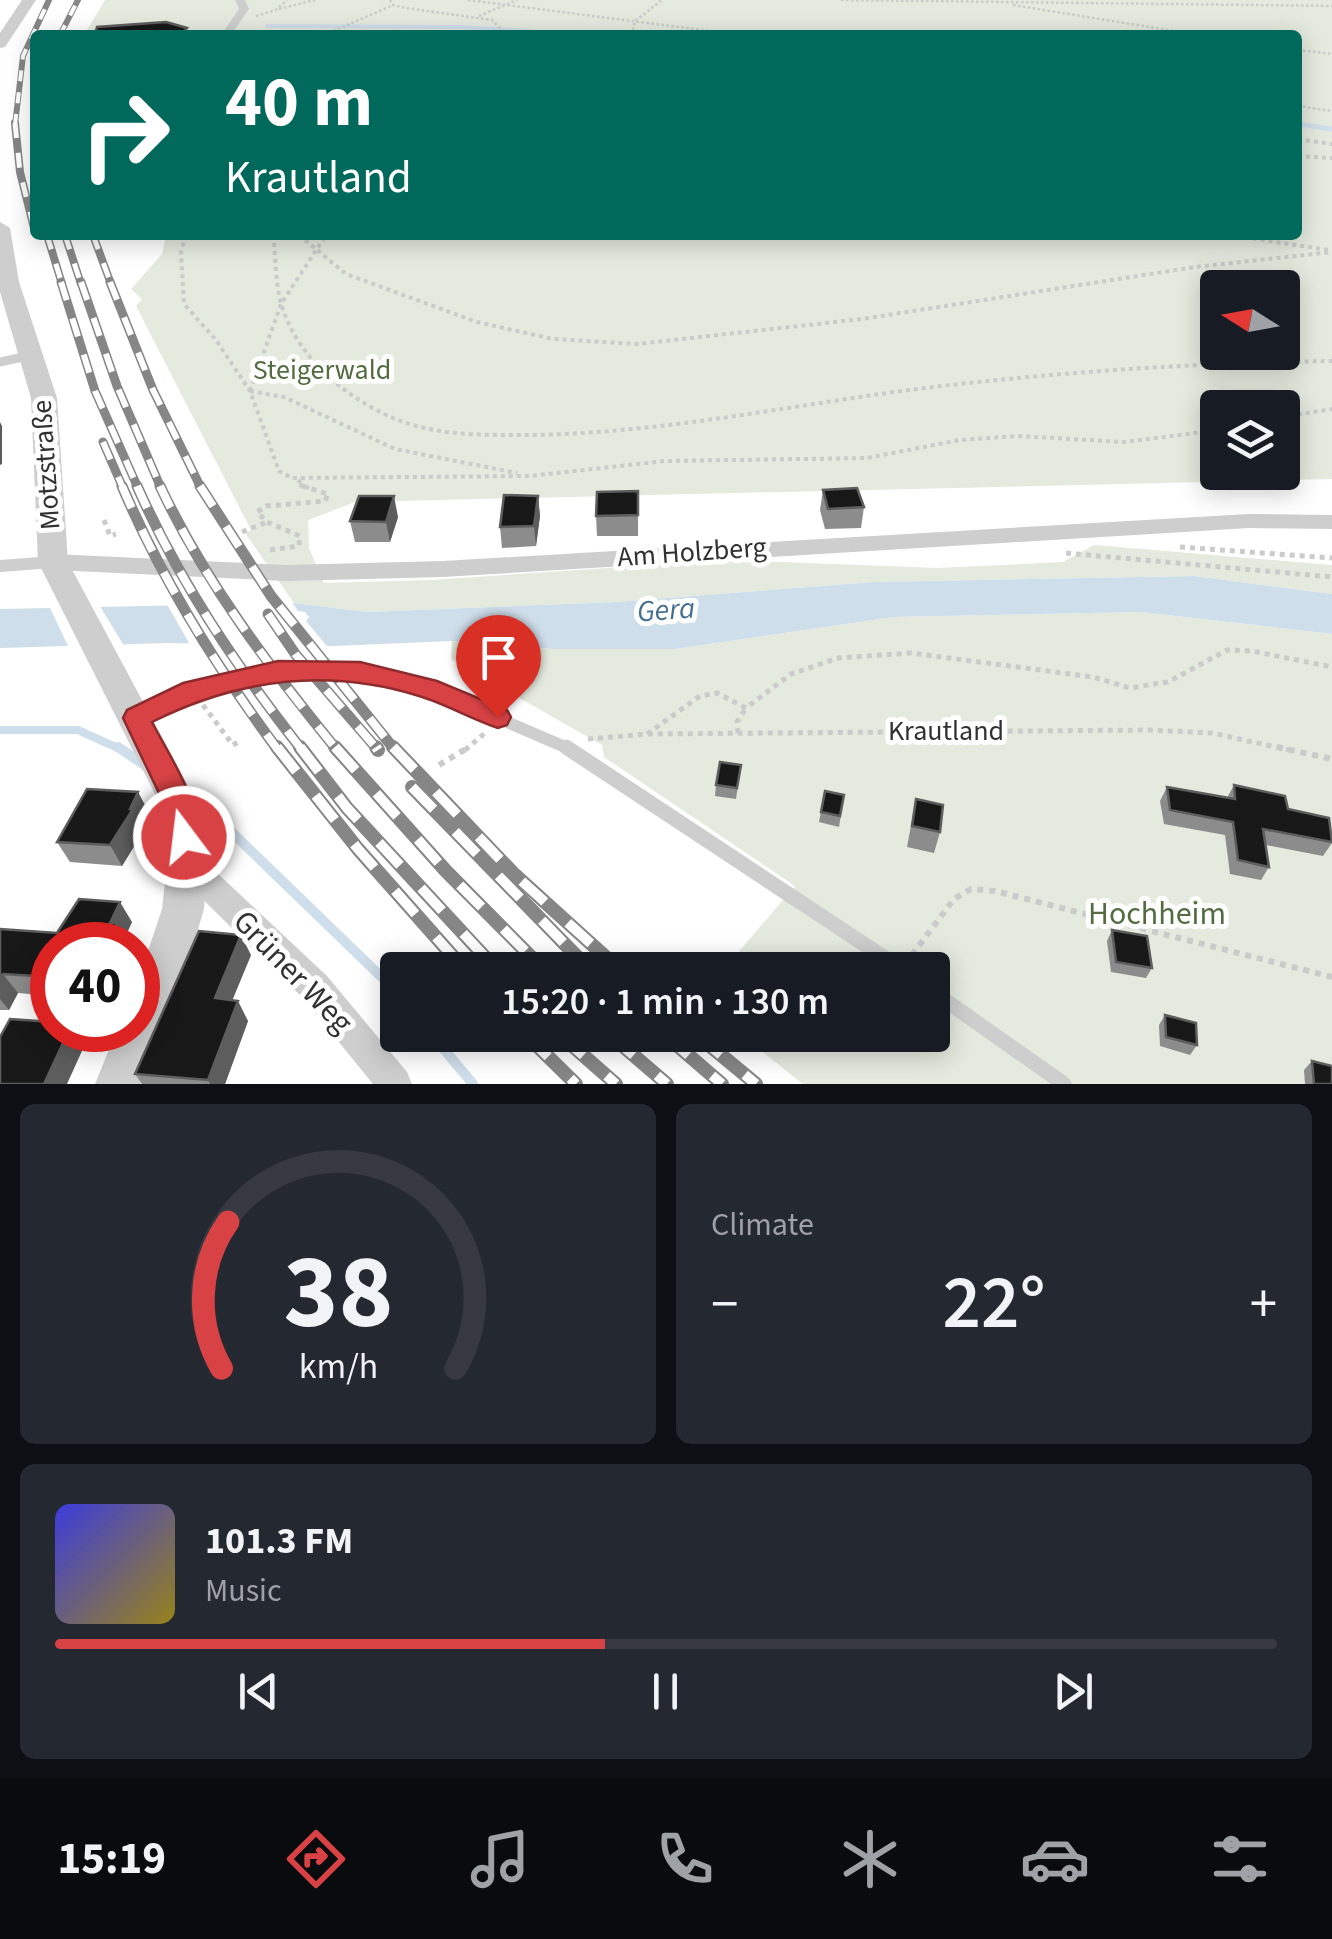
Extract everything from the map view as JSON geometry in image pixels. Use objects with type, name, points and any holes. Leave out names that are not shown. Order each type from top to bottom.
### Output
[{"type":"street","points":[[0,42],[29,0]]},
{"type":"street","points":[[231,30],[244,9],[240,0]]},
{"type":"street","name":"Motzstraße","points":[[0,228],[8,282],[44,398],[59,572]]},
{"type":"street","name":"Am Holzberg","points":[[59,572],[404,570],[1249,521],[1332,522]]},
{"type":"street","points":[[59,572],[182,810],[186,864],[179,924],[118,1084]]},
{"type":"street","name":"Grüner Weg","points":[[186,864],[315,987],[395,1084]]},
{"type":"lane","points":[[0,362],[32,355]]},
{"type":"lane","points":[[0,566],[59,572]]},
{"type":"lane","points":[[143,730],[192,690],[278,671],[360,672],[428,688],[557,742],[876,952]]},
{"type":"lane","points":[[950,1004],[1064,1084]]},
{"type":"path","points":[[276,10],[287,0]]},
{"type":"path","points":[[239,21],[314,0]]},
{"type":"path","points":[[468,0],[700,30]]},
{"type":"path","points":[[477,17],[517,0]]},
{"type":"path","points":[[633,30],[635,22],[662,0]]},
{"type":"path","points":[[841,0],[1316,5]]},
{"type":"path","points":[[991,0],[1169,30]]},
{"type":"path","points":[[1194,0],[1229,5]]},
{"type":"path","points":[[1294,0],[1332,8]]},
{"type":"path","points":[[334,30],[391,2],[477,17],[502,30]]},
{"type":"path","points":[[1302,50],[1332,54]]},
{"type":"path","points":[[1302,107],[1332,111]]},
{"type":"path","points":[[1302,140],[1332,144]]},
{"type":"path","points":[[1302,156],[1332,158]]},
{"type":"path","points":[[185,240],[181,252],[184,304],[216,340],[250,391],[284,476],[530,476],[665,460],[868,458],[960,440],[1018,436],[1124,442],[1200,432]]},
{"type":"path","points":[[274,240],[281,304],[306,357],[368,404],[415,426],[482,434],[625,432],[862,396],[1146,365],[1332,361]]},
{"type":"path","points":[[305,240],[346,274],[477,322],[553,339],[637,344],[842,322],[1195,266],[1332,251]]},
{"type":"path","points":[[250,391],[281,304],[322,240]]},
{"type":"path","points":[[1261,240],[1332,251]]},
{"type":"path","points":[[250,391],[277,392],[327,421],[382,444],[530,476]]},
{"type":"path","points":[[1300,414],[1332,409]]},
{"type":"path","points":[[258,552],[299,546],[300,536],[267,522],[258,512],[266,506],[324,501],[328,494],[298,484],[302,478]]},
{"type":"path","points":[[104,520],[110,536],[116,534]]},
{"type":"path","points":[[242,532],[267,522]]},
{"type":"path","points":[[1164,545],[1332,558]]},
{"type":"path","points":[[1049,554],[1332,577]]},
{"type":"path","points":[[738,733],[737,722],[746,708],[791,674],[838,658],[942,656],[972,664],[1093,677],[1130,688],[1168,682],[1227,650],[1252,650],[1332,667]]},
{"type":"path","points":[[192,690],[233,745],[240,741]]},
{"type":"path","points":[[647,734],[700,696],[717,693],[746,708]]},
{"type":"path","name":"Krautland","points":[[557,742],[647,734],[1149,730],[1212,732],[1332,759]]},
{"type":"path","points":[[438,765],[478,742]]},
{"type":"path","points":[[914,952],[954,898],[971,889],[995,891],[1332,977]]},
{"type":"green space","name":"Steigerwald","points":[[105,0],[1332,0],[1332,479],[1300,480],[1300,390],[1200,390],[1200,482],[355,502],[308,520],[309,548],[324,583],[431,580],[726,560],[937,568],[1063,562],[1094,545],[1332,565],[1332,594],[1194,576],[873,582],[615,602],[367,612],[294,603],[245,533],[251,530],[136,306],[142,299],[131,289],[162,254],[165,240],[1302,240],[1302,30],[87,30]]},
{"type":"green space","name":"Hochheim","points":[[1141,612],[1332,634],[1332,1084],[803,1084],[763,1052],[950,1052],[950,952],[738,952],[795,886],[604,757],[602,745],[451,659],[452,641],[553,649],[675,649],[893,617]]},
{"type":"water","name":"Gera","points":[[1194,576],[1332,594],[1332,634],[1141,612],[893,617],[675,649],[553,649],[452,641],[334,646],[168,643],[0,648],[0,609],[294,603],[367,612],[615,602],[873,582]]},
{"type":"pier","points":[[289,598],[298,611],[309,617],[306,621],[331,651],[192,648],[165,601]]},
{"type":"pier","points":[[98,603],[126,649],[70,650],[48,604]]},
{"type":"building","points":[[166,22],[187,28],[96,30]]},
{"type":"building","points":[[857,488],[864,507],[828,509],[823,490]]},
{"type":"building","points":[[638,491],[638,515],[596,516],[597,492]]},
{"type":"building","points":[[504,495],[538,496],[534,526],[500,527]]},
{"type":"building","points":[[359,496],[394,496],[386,522],[350,521]]},
{"type":"building","points":[[720,762],[741,765],[737,788],[716,785]]},
{"type":"building","points":[[1234,785],[1285,796],[1288,809],[1329,818],[1332,842],[1263,829],[1269,867],[1238,860],[1233,822],[1170,810],[1167,787],[1235,799]]},
{"type":"building","points":[[87,789],[138,792],[133,809],[110,845],[57,842]]},
{"type":"building","points":[[825,791],[844,795],[840,816],[821,812]]},
{"type":"building","points":[[916,799],[943,805],[940,832],[912,826]]},
{"type":"building","points":[[79,899],[120,902],[110,922],[64,922]]},
{"type":"building","points":[[0,929],[30,931],[30,976],[3,974],[0,978]]},
{"type":"building","points":[[1112,930],[1147,936],[1152,968],[1116,962]]},
{"type":"building","points":[[199,931],[241,935],[215,998],[238,1001],[208,1080],[135,1074],[145,1052],[160,1052],[160,1018]]},
{"type":"building","points":[[1165,1015],[1196,1023],[1197,1045],[1166,1037]]},
{"type":"building","points":[[10,1019],[30,1020],[30,1052],[59,1052],[44,1084],[0,1084],[0,1037]]},
{"type":"building","points":[[1312,1061],[1332,1066],[1332,1084],[1314,1084]]},
{"type":"waterway","points":[[267,26],[510,30]]},
{"type":"waterway","points":[[1302,124],[1306,125]]},
{"type":"waterway","points":[[1302,125],[1332,129]]},
{"type":"waterway","points":[[0,730],[78,730],[122,750]]},
{"type":"waterway","points":[[118,747],[146,766]]},
{"type":"waterway","points":[[190,798],[213,814],[380,976]]},
{"type":"waterway","points":[[446,1052],[473,1084]]},
{"type":"railway","points":[[35,30],[49,0]]},
{"type":"railway","points":[[63,30],[78,0]]},
{"type":"railway","points":[[15,124],[23,56],[30,41]]},
{"type":"railway","points":[[15,124],[20,172],[30,212]]},
{"type":"railway","points":[[49,240],[62,284]]},
{"type":"railway","points":[[67,240],[81,284]]},
{"type":"railway","points":[[95,240],[111,284]]},
{"type":"railway","points":[[61,282],[95,391],[138,488]]},
{"type":"railway","points":[[81,282],[117,386],[161,488]]},
{"type":"railway","points":[[110,282],[153,390],[200,486]]},
{"type":"railway","points":[[103,442],[123,488]]},
{"type":"railway","points":[[122,486],[192,622],[278,750]]},
{"type":"railway","points":[[137,486],[211,623],[302,750]]},
{"type":"railway","points":[[200,486],[271,596],[395,750]]},
{"type":"railway","points":[[161,488],[197,556],[240,623],[337,750]]},
{"type":"railway","points":[[268,614],[296,655],[378,750],[376,747]]},
{"type":"railway","points":[[277,747],[358,849],[449,952]]},
{"type":"railway","points":[[300,747],[347,808],[480,952]]},
{"type":"railway","points":[[335,747],[445,870],[526,952]]},
{"type":"railway","points":[[393,747],[514,874],[600,952]]},
{"type":"railway","points":[[412,787],[572,952]]},
{"type":"railway","points":[[543,1052],[576,1084]]},
{"type":"railway","points":[[579,1052],[616,1084]]},
{"type":"railway","points":[[630,1052],[667,1084]]},
{"type":"railway","points":[[685,1052],[722,1084]]},
{"type":"railway","points":[[717,1052],[756,1084]]},
{"type":"route","points":[[184,837],[182,810],[136,718],[192,690],[278,671],[360,672],[428,688],[498,717]]}]
